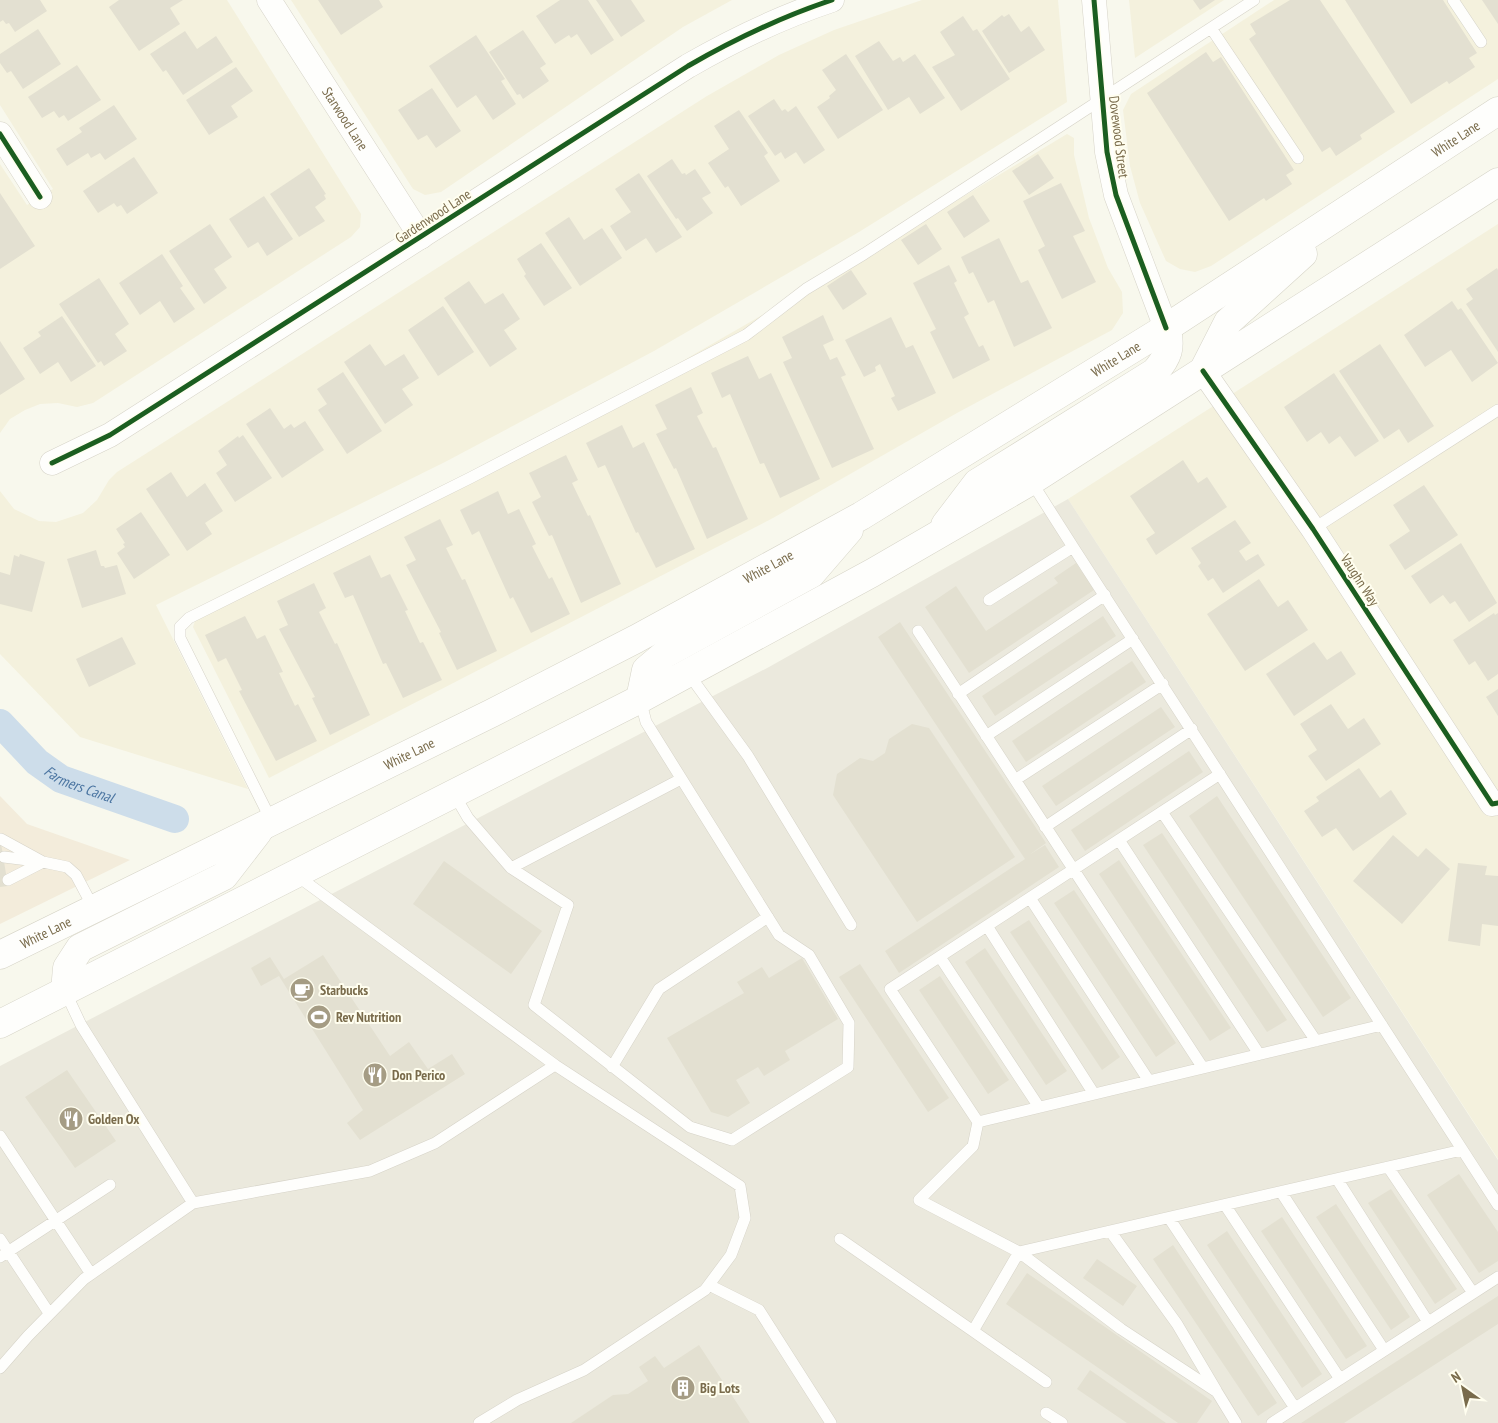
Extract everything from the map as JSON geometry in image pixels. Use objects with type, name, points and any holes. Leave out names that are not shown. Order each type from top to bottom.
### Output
[{"type":"main road","name":"White Lane","points":[[0,955],[492,713],[636,639],[861,516],[1166,328],[1498,111]]},
{"type":"main road","points":[[0,1024],[640,699],[872,573],[1031,481],[1498,182]]},
{"type":"main road","points":[[1203,371],[1228,322],[1369,194]]},
{"type":"main road","points":[[938,534],[977,483],[1155,372],[1167,359],[1170,342],[1166,328]]},
{"type":"main road","points":[[640,699],[646,670],[665,654],[811,574],[861,516]]},
{"type":"main road","points":[[65,992],[67,968],[80,948],[224,876],[267,824]]},
{"type":"street","name":"Starwood Lane","points":[[269,0],[421,237]]},
{"type":"street","name":"Gardenwood Lane","points":[[52,463],[110,435],[680,71],[733,40],[790,14],[832,0]]},
{"type":"street","name":"Dovewood Street","points":[[1094,0],[1107,152],[1116,195],[1166,328]]},
{"type":"street","points":[[0,134],[40,197]]},
{"type":"street","name":"Vaughn Way","points":[[1203,371],[1313,529],[1495,803]]},
{"type":"lane","points":[[267,824],[180,638],[180,626],[189,618],[470,478],[746,335],[806,289],[864,254],[1254,0]]},
{"type":"lane","points":[[1453,0],[1481,42]]},
{"type":"lane","points":[[1211,28],[1298,158]]},
{"type":"lane","points":[[1313,529],[1498,410]]},
{"type":"lane","points":[[1031,481],[1498,1205]]},
{"type":"lane","points":[[989,600],[1073,547]]},
{"type":"lane","points":[[958,694],[1105,596]]},
{"type":"lane","points":[[918,631],[1203,1068]]},
{"type":"lane","points":[[986,736],[1133,639]]},
{"type":"lane","points":[[688,673],[748,756],[851,925]]},
{"type":"lane","points":[[1015,780],[1163,684]]},
{"type":"lane","points":[[454,794],[468,818],[511,868],[568,905],[534,1005],[690,1128],[732,1140],[848,1067],[849,1023],[809,955],[779,935],[646,722],[640,699]]},
{"type":"lane","points":[[1045,827],[1192,729]]},
{"type":"lane","points":[[1218,1392],[1121,1329],[1019,1252],[919,1200],[973,1146],[978,1122],[890,989],[1220,774]]},
{"type":"lane","points":[[511,868],[681,779]]},
{"type":"lane","points":[[1162,812],[1316,1041]]},
{"type":"lane","points":[[1,839],[43,862]]},
{"type":"lane","points":[[1119,840],[1259,1054]]},
{"type":"lane","points":[[4,857],[67,867],[76,875],[94,909]]},
{"type":"lane","points":[[8,880],[43,862]]},
{"type":"lane","points":[[296,875],[555,1065],[740,1186],[745,1218],[731,1255],[705,1290],[584,1370],[517,1400],[479,1423]]},
{"type":"lane","points":[[1030,898],[1149,1081]]},
{"type":"lane","points":[[612,1066],[659,989],[768,917]]},
{"type":"lane","points":[[987,926],[1094,1094]]},
{"type":"lane","points":[[940,957],[1039,1107]]},
{"type":"lane","points":[[65,992],[81,1025],[193,1203]]},
{"type":"lane","points":[[978,1122],[1382,1025]]},
{"type":"lane","points":[[0,1368],[49,1314],[91,1274],[193,1203],[370,1171],[435,1143],[555,1065]]},
{"type":"lane","points":[[0,1136],[91,1274]]},
{"type":"lane","points":[[973,1331],[1019,1252],[1462,1150]]},
{"type":"lane","points":[[1388,1167],[1473,1293]]},
{"type":"lane","points":[[1337,1179],[1428,1322]]},
{"type":"lane","points":[[4,1254],[110,1185]]},
{"type":"lane","points":[[1281,1192],[1384,1350]]},
{"type":"lane","points":[[1225,1205],[1340,1379]]},
{"type":"lane","points":[[1168,1218],[1295,1408]]},
{"type":"lane","points":[[1110,1231],[1177,1324],[1236,1423]]},
{"type":"lane","points":[[0,1238],[4,1254],[49,1314]]},
{"type":"lane","points":[[840,1239],[1046,1382]]},
{"type":"lane","points":[[1272,1423],[1498,1277]]},
{"type":"lane","points":[[709,1285],[759,1310],[832,1423]]},
{"type":"lane","points":[[1046,1413],[1062,1423]]},
{"type":"shaded area","points":[[0,0],[227,0],[361,214],[360,227],[351,237],[93,403],[77,407],[58,403],[40,404],[10,419],[0,433],[0,164],[27,205],[53,189],[0,105]]},
{"type":"shaded area","points":[[291,0],[732,0],[683,27],[441,192],[425,195],[413,189]]},
{"type":"shaded area","points":[[922,0],[1058,0],[1067,102],[859,232],[654,351],[445,462],[156,605],[248,789],[80,737],[0,654],[0,491],[14,509],[39,521],[56,522],[83,513],[97,500],[109,480],[117,472],[707,96],[779,55],[834,30]]},
{"type":"shaded area","points":[[1129,0],[1224,0],[1135,58]]},
{"type":"shaded area","points":[[1274,0],[1498,0],[1498,79],[1211,266],[1195,272],[1180,269],[1166,261],[1140,203],[1130,166],[1123,110],[1131,94]]},
{"type":"shaded area","points":[[1067,134],[1074,138],[1074,155],[1089,218],[1108,268],[1122,292],[1123,313],[1112,330],[957,413],[773,518],[269,778],[193,627],[198,611],[473,474],[660,374],[875,250]]},
{"type":"shaded area","points":[[1498,224],[1498,1159],[1068,499]]},
{"type":"shaded area","points":[[1068,499],[1498,1160],[1498,1423],[0,1423],[0,1066],[769,667]]},
{"type":"shaded area","points":[[0,796],[27,824],[130,860],[0,924]]},
{"type":"building","points":[[0,0],[40,0],[47,11],[15,32],[9,23],[6,24],[3,20],[0,22]]},
{"type":"building","points":[[119,0],[183,0],[170,8],[180,24],[139,51],[109,7]]},
{"type":"building","points":[[318,0],[379,0],[383,7],[341,35]]},
{"type":"building","points":[[560,0],[588,0],[614,40],[591,55],[577,34],[571,38],[569,35],[555,44],[536,16]]},
{"type":"building","points":[[596,0],[631,0],[645,21],[621,37]]},
{"type":"building","points":[[1193,0],[1215,0],[1200,10]]},
{"type":"building","points":[[1290,0],[1320,0],[1395,112],[1360,135],[1362,139],[1336,156],[1330,147],[1322,152],[1249,39],[1256,34],[1250,24]]},
{"type":"building","points":[[1345,0],[1443,0],[1477,53],[1469,58],[1475,67],[1449,84],[1447,81],[1411,104]]},
{"type":"building","points":[[1482,0],[1498,0],[1498,24]]},
{"type":"building","points":[[1009,14],[1021,32],[1029,26],[1045,50],[1009,73],[982,31],[1002,15],[1004,17]]},
{"type":"building","points":[[963,16],[973,31],[977,29],[1010,79],[961,111],[932,67],[955,55],[940,32]]},
{"type":"building","points":[[38,29],[61,64],[23,89],[11,71],[7,73],[0,63],[0,54]]},
{"type":"building","points":[[523,30],[546,64],[540,68],[549,81],[523,99],[520,94],[517,95],[489,52]]},
{"type":"building","points":[[185,31],[197,49],[216,36],[233,62],[183,95],[166,70],[163,72],[150,54]]},
{"type":"building","points":[[476,35],[505,79],[501,81],[516,104],[493,120],[476,95],[457,108],[429,66]]},
{"type":"building","points":[[879,41],[893,61],[900,57],[903,62],[915,54],[945,98],[920,114],[909,97],[888,110],[855,56]]},
{"type":"building","points":[[1206,52],[1213,62],[1221,57],[1294,170],[1286,175],[1292,184],[1266,201],[1264,198],[1229,221],[1147,93]]},
{"type":"building","points":[[846,54],[883,110],[838,139],[817,107],[830,98],[829,96],[836,90],[822,70]]},
{"type":"building","points":[[77,65],[101,100],[68,121],[64,115],[59,118],[54,111],[42,118],[28,97]]},
{"type":"building","points":[[236,67],[253,91],[231,106],[238,117],[209,135],[186,100]]},
{"type":"building","points":[[432,88],[461,131],[436,148],[427,135],[418,140],[398,110]]},
{"type":"building","points":[[774,99],[782,111],[785,109],[788,112],[796,106],[825,150],[804,164],[796,152],[785,159],[781,152],[775,156],[748,116]]},
{"type":"building","points":[[114,105],[137,139],[105,160],[100,153],[91,158],[88,153],[67,166],[56,149],[82,132],[79,128]]},
{"type":"building","points":[[739,110],[768,153],[764,156],[780,181],[741,206],[728,186],[725,188],[708,163],[729,149],[714,126]]},
{"type":"building","points":[[1038,154],[1054,178],[1029,195],[1012,171]]},
{"type":"building","points":[[134,157],[158,193],[127,214],[121,205],[117,207],[114,203],[98,213],[83,191]]},
{"type":"building","points":[[672,159],[682,174],[685,173],[686,175],[695,169],[711,193],[702,198],[713,213],[687,231],[678,218],[676,219],[647,176]]},
{"type":"building","points":[[309,168],[326,194],[324,195],[326,199],[315,207],[325,221],[299,237],[270,194]]},
{"type":"building","points":[[639,173],[682,237],[656,253],[646,238],[626,251],[610,226],[631,212],[615,189]]},
{"type":"building","points":[[1061,183],[1085,231],[1073,236],[1096,282],[1062,299],[1038,250],[1045,246],[1023,201]]},
{"type":"building","points":[[0,193],[35,246],[0,269]]},
{"type":"building","points":[[973,195],[990,221],[964,238],[947,212]]},
{"type":"building","points":[[264,196],[293,239],[267,256],[258,242],[248,248],[229,219]]},
{"type":"building","points":[[569,217],[584,240],[602,228],[622,258],[580,286],[545,233]]},
{"type":"building","points":[[210,224],[232,257],[214,269],[227,288],[204,304],[169,251]]},
{"type":"building","points":[[926,224],[942,249],[918,265],[901,240]]},
{"type":"building","points":[[999,238],[1021,283],[1028,280],[1052,328],[1014,347],[994,300],[988,303],[973,272],[969,274],[961,257]]},
{"type":"building","points":[[541,243],[572,288],[544,306],[524,276],[526,274],[517,259]]},
{"type":"building","points":[[162,254],[183,286],[180,288],[195,309],[174,323],[160,301],[140,315],[119,283]]},
{"type":"building","points":[[949,265],[957,281],[954,283],[969,314],[964,317],[979,347],[983,345],[990,360],[953,379],[930,332],[936,329],[913,283]]},
{"type":"building","points":[[1497,268],[1498,352],[1466,304],[1473,299],[1466,289]]},
{"type":"building","points":[[851,270],[867,294],[843,310],[827,286]]},
{"type":"building","points":[[99,278],[129,324],[115,334],[127,351],[104,366],[101,361],[98,363],[59,304]]},
{"type":"building","points":[[469,281],[485,304],[503,293],[520,319],[504,330],[517,349],[490,367],[444,298]]},
{"type":"building","points":[[1452,301],[1458,310],[1461,308],[1498,363],[1472,382],[1451,350],[1425,367],[1404,335]]},
{"type":"building","points":[[443,306],[474,352],[438,376],[408,330]]},
{"type":"building","points":[[823,315],[834,340],[823,345],[830,360],[837,357],[846,375],[841,377],[874,449],[832,468],[783,362],[792,358],[782,337]]},
{"type":"building","points":[[62,316],[96,366],[71,382],[58,362],[40,374],[23,348],[41,336],[38,332]]},
{"type":"building","points":[[891,317],[906,348],[913,345],[936,393],[898,411],[891,398],[895,396],[880,364],[875,367],[876,371],[864,377],[845,340]]},
{"type":"building","points":[[0,341],[25,379],[0,395]]},
{"type":"building","points":[[370,344],[385,366],[404,354],[419,378],[402,389],[413,405],[385,424],[344,362]]},
{"type":"building","points":[[1380,344],[1434,426],[1408,443],[1399,429],[1384,439],[1339,371]]},
{"type":"building","points":[[748,356],[759,379],[771,373],[820,479],[780,498],[764,463],[760,464],[730,394],[722,398],[711,373]]},
{"type":"building","points":[[343,372],[382,431],[347,454],[318,410],[327,404],[317,389]]},
{"type":"building","points":[[1334,373],[1379,441],[1355,457],[1340,436],[1329,444],[1321,432],[1307,442],[1284,407]]},
{"type":"building","points":[[691,387],[703,413],[697,416],[713,448],[716,447],[748,519],[707,539],[676,468],[674,469],[656,434],[667,429],[655,405]]},
{"type":"building","points":[[270,408],[284,429],[291,424],[294,428],[305,421],[324,450],[282,478],[246,424]]},
{"type":"building","points":[[622,425],[633,448],[644,442],[695,549],[656,568],[638,532],[636,533],[605,465],[598,468],[586,443]]},
{"type":"building","points":[[243,435],[272,478],[235,502],[216,473],[227,465],[218,451],[238,436],[239,438]]},
{"type":"building","points":[[566,455],[578,480],[572,483],[588,516],[590,515],[621,584],[581,603],[552,535],[549,536],[532,502],[541,497],[529,473]]},
{"type":"building","points":[[1183,460],[1198,483],[1207,477],[1227,507],[1156,555],[1146,539],[1155,533],[1130,496]]},
{"type":"building","points":[[171,472],[187,497],[205,483],[223,511],[205,523],[212,534],[187,551],[146,489]]},
{"type":"building","points":[[1424,485],[1458,535],[1405,570],[1389,545],[1410,531],[1393,505]]},
{"type":"building","points":[[498,491],[508,514],[519,509],[536,544],[532,546],[549,579],[552,577],[570,614],[531,633],[513,597],[510,599],[479,531],[472,535],[460,510]]},
{"type":"building","points":[[141,512],[170,555],[134,579],[117,553],[125,547],[123,544],[125,543],[116,529]]},
{"type":"building","points":[[440,519],[453,545],[446,548],[462,580],[465,579],[497,651],[457,670],[439,633],[441,632],[406,565],[416,560],[404,537]]},
{"type":"building","points":[[1235,520],[1251,543],[1239,551],[1246,561],[1258,554],[1265,565],[1223,593],[1213,578],[1208,581],[1198,566],[1201,563],[1191,548]]},
{"type":"building","points":[[1461,543],[1497,603],[1469,622],[1455,601],[1450,604],[1443,595],[1430,604],[1411,576]]},
{"type":"building","points":[[96,550],[101,566],[105,568],[117,565],[126,594],[82,608],[67,559]]},
{"type":"building","points":[[20,554],[45,562],[32,612],[0,604],[0,572],[10,575],[14,555],[19,557]]},
{"type":"building","points":[[370,555],[381,578],[390,574],[408,610],[405,611],[420,643],[423,642],[442,680],[403,698],[386,663],[383,664],[353,595],[345,598],[333,573]]},
{"type":"building","points":[[1076,563],[1094,590],[969,673],[925,607],[956,586],[986,631],[1058,583],[1054,578]]},
{"type":"building","points":[[1259,579],[1278,607],[1288,600],[1308,630],[1245,671],[1207,614]]},
{"type":"building","points":[[314,583],[326,608],[319,612],[335,644],[337,643],[370,715],[330,735],[312,698],[315,697],[279,629],[288,625],[277,601]]},
{"type":"building","points":[[1494,613],[1495,615],[1498,613],[1498,674],[1488,681],[1475,661],[1469,665],[1453,640]]},
{"type":"building","points":[[245,616],[257,639],[265,635],[283,672],[279,673],[295,706],[298,704],[317,741],[276,761],[239,691],[242,690],[226,658],[218,662],[205,635]]},
{"type":"building","points":[[1103,616],[1116,636],[995,716],[982,696]]},
{"type":"building","points":[[900,622],[1046,843],[1029,855],[1045,845],[1059,867],[899,973],[885,951],[1025,859],[878,637]]},
{"type":"building","points":[[122,637],[136,664],[89,687],[76,659]]},
{"type":"building","points":[[1314,642],[1327,660],[1341,651],[1356,674],[1294,716],[1266,674]]},
{"type":"building","points":[[1132,661],[1146,682],[1026,762],[1012,741]]},
{"type":"building","points":[[1498,689],[1498,716],[1486,697]]},
{"type":"building","points":[[1331,704],[1348,729],[1364,718],[1381,744],[1326,781],[1308,756],[1317,750],[1300,724]]},
{"type":"building","points":[[1161,707],[1175,727],[1056,806],[1042,786]]},
{"type":"building","points":[[912,724],[929,728],[1015,857],[917,922],[833,795],[837,774],[860,758],[873,761],[885,753],[889,739]]},
{"type":"building","points":[[1189,751],[1203,772],[1085,851],[1071,830]]},
{"type":"building","points":[[1359,768],[1380,798],[1391,790],[1407,814],[1353,851],[1336,828],[1322,837],[1304,811],[1319,801],[1316,797]]},
{"type":"building","points":[[1217,796],[1351,998],[1323,1017],[1189,816]]},
{"type":"building","points":[[1162,833],[1287,1020],[1267,1032],[1143,845]]},
{"type":"building","points":[[1393,835],[1418,857],[1426,848],[1450,869],[1402,924],[1353,881]]},
{"type":"building","points":[[0,837],[8,886],[0,887]]},
{"type":"building","points":[[1119,860],[1231,1028],[1210,1041],[1099,874]]},
{"type":"building","points":[[444,861],[542,931],[511,974],[413,904]]},
{"type":"building","points":[[1458,863],[1487,866],[1485,875],[1498,876],[1498,926],[1482,924],[1480,946],[1448,941]]},
{"type":"building","points":[[1074,890],[1176,1043],[1156,1057],[1054,903]]},
{"type":"building","points":[[1029,920],[1120,1057],[1102,1070],[1010,932]]},
{"type":"building","points":[[985,948],[1067,1071],[1046,1085],[965,962]]},
{"type":"building","points":[[323,955],[390,1056],[409,1042],[428,1069],[452,1054],[465,1074],[360,1140],[347,1123],[363,1110],[279,976],[261,986],[251,968],[270,957],[284,979]]},
{"type":"building","points":[[802,958],[838,1019],[785,1051],[790,1060],[764,1076],[758,1067],[736,1080],[750,1103],[728,1117],[711,1112],[667,1038],[744,993],[737,982],[762,967],[769,978]]},
{"type":"building","points":[[860,964],[949,1098],[928,1112],[839,977]]},
{"type":"building","points":[[940,976],[1009,1080],[988,1094],[919,990]]},
{"type":"building","name":"Golden Ox","points":[[67,1070],[116,1141],[75,1168],[25,1097]]},
{"type":"building","points":[[1459,1174],[1498,1232],[1498,1261],[1479,1273],[1427,1195]]},
{"type":"building","points":[[1391,1189],[1457,1289],[1435,1304],[1368,1203]]},
{"type":"building","points":[[1336,1204],[1410,1317],[1391,1330],[1316,1217]]},
{"type":"building","points":[[1282,1217],[1367,1346],[1346,1359],[1261,1231]]},
{"type":"building","points":[[1227,1231],[1322,1374],[1302,1388],[1207,1245]]},
{"type":"building","points":[[1173,1245],[1277,1403],[1258,1416],[1153,1259]]},
{"type":"building","points":[[1097,1259],[1137,1286],[1123,1306],[1083,1278]]},
{"type":"building","points":[[1027,1273],[1212,1401],[1197,1423],[1178,1423],[1006,1304]]},
{"type":"building","points":[[1498,1296],[1498,1324],[1344,1423],[1301,1423]]},
{"type":"building","name":"Big Lots","points":[[699,1345],[750,1423],[571,1423],[613,1395],[628,1394],[648,1381],[639,1367],[655,1356],[664,1368]]},
{"type":"building","points":[[1090,1370],[1166,1423],[1127,1423],[1077,1389]]},
{"type":"waterway","name":"Farmers Canal","points":[[0,723],[37,762],[61,779],[175,819]]},
{"type":"cycle path","points":[[52,463],[110,435],[688,66],[759,29],[832,0]]},
{"type":"cycle path","points":[[1094,0],[1107,152],[1116,195],[1166,328]]},
{"type":"cycle path","points":[[0,134],[40,197]]},
{"type":"cycle path","points":[[1203,371],[1313,529],[1492,804],[1498,803]]},
{"type":"place","name":"Starbucks","points":[[302,990]]},
{"type":"place","name":"Rev Nutrition","points":[[319,1017]]},
{"type":"place","name":"Don Perico","points":[[375,1075]]},
{"type":"place","name":"Golden Ox","points":[[71,1119]]},
{"type":"place","name":"Big Lots","points":[[683,1388]]}]
